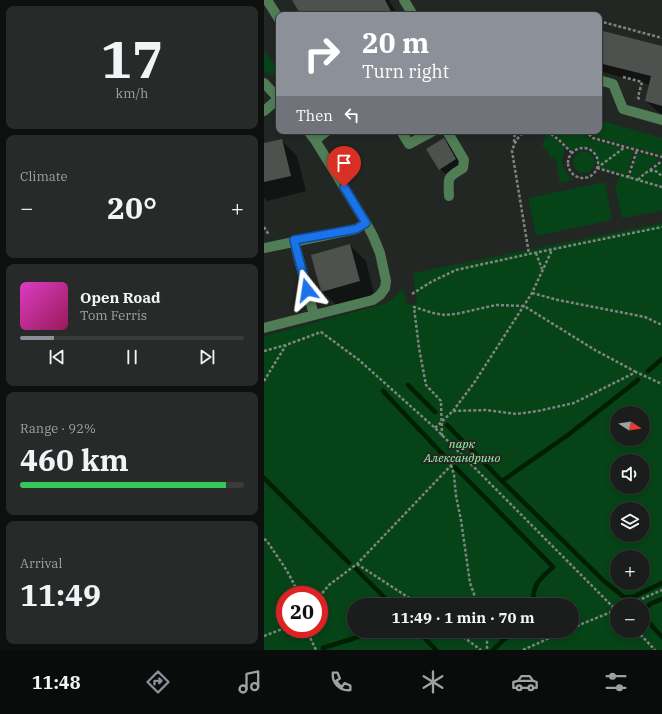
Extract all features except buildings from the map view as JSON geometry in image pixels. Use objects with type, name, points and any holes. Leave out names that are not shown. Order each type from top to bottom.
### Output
[{"type":"street","points":[[267,0],[276,14]]},
{"type":"street","points":[[404,0],[410,12]]},
{"type":"street","points":[[602,81],[613,84],[624,110],[662,120]]},
{"type":"street","points":[[264,83],[276,96]]},
{"type":"street","points":[[264,111],[276,101]]},
{"type":"street","points":[[264,328],[373,300],[380,295],[385,288],[386,281],[380,253],[373,236],[316,140],[311,134]]},
{"type":"street","points":[[316,140],[323,134]]},
{"type":"street","points":[[403,134],[409,144],[427,134]]},
{"type":"street","points":[[448,196],[448,180],[450,176],[463,168],[464,160],[449,134]]},
{"type":"street","points":[[264,248],[294,240],[356,229],[366,223]]},
{"type":"street","points":[[294,240],[314,315]]},
{"type":"path","points":[[602,22],[662,38]]},
{"type":"path","points":[[620,76],[642,82],[638,97],[641,103]]},
{"type":"path","points":[[515,134],[512,151],[513,161],[529,254]]},
{"type":"path","points":[[514,144],[519,136],[522,134]]},
{"type":"path","points":[[551,134],[572,153]]},
{"type":"path","points":[[588,134],[593,138],[662,157]]},
{"type":"path","points":[[597,168],[597,158],[590,150],[581,148],[572,153],[568,162],[568,166],[573,174],[577,177],[587,177],[625,147]]},
{"type":"path","points":[[628,178],[637,150]]},
{"type":"path","points":[[638,180],[643,174],[662,161]]},
{"type":"path","points":[[597,168],[662,187]]},
{"type":"path","points":[[650,170],[655,171],[662,177]]},
{"type":"path","points":[[412,294],[456,270],[662,227]]},
{"type":"path","points":[[435,428],[453,411],[474,383],[532,293],[552,250]]},
{"type":"path","points":[[536,253],[542,269]]},
{"type":"path","points":[[532,293],[558,300],[645,317],[662,324]]},
{"type":"path","points":[[442,436],[441,401],[426,385],[419,348],[414,307],[445,315],[496,305],[524,306],[595,350],[662,384]]},
{"type":"path","points":[[264,351],[322,332],[359,360],[435,428],[610,603]]},
{"type":"path","points":[[264,381],[286,345]]},
{"type":"path","points":[[453,411],[486,410],[516,414],[538,411],[574,403],[636,372]]},
{"type":"path","points":[[328,586],[357,564],[461,455]]},
{"type":"path","points":[[451,465],[454,475],[470,583],[475,598]]},
{"type":"path","points":[[264,539],[295,586]]},
{"type":"path","points":[[357,564],[409,598]]},
{"type":"path","points":[[644,598],[662,590]]},
{"type":"path","points":[[579,625],[610,613]]},
{"type":"path","points":[[264,636],[276,631]]},
{"type":"path","points":[[310,638],[316,650]]},
{"type":"path","points":[[465,638],[481,650]]},
{"type":"path","points":[[487,638],[487,650]]},
{"type":"path","points":[[523,650],[549,638]]},
{"type":"path","points":[[644,638],[655,650]]},
{"type":"green space","points":[[264,51],[276,65],[276,74],[271,74],[264,71]]},
{"type":"green space","points":[[602,121],[662,138],[662,155],[592,136],[590,134],[602,134]]},
{"type":"green space","points":[[547,134],[550,134],[565,148],[562,162],[563,166],[573,180],[560,183],[555,157],[549,158],[548,151],[542,145]]},
{"type":"green space","points":[[553,134],[584,134],[590,139],[634,151],[627,175],[630,176],[638,152],[661,159],[650,168],[653,169],[662,162],[662,211],[622,218],[615,187],[621,174],[600,168],[598,166],[595,153],[591,148],[582,147],[571,150]]},
{"type":"green space","points":[[584,151],[592,154],[595,162],[592,170],[584,173],[576,170],[573,162],[576,154]]},
{"type":"green space","points":[[605,182],[612,220],[536,236],[528,198]]},
{"type":"green space","name":"парк Александрино","points":[[662,223],[662,650],[264,650],[264,336],[384,304],[392,300],[401,289],[404,293],[407,305],[417,303],[413,273]]},
{"type":"waterway","points":[[648,371],[662,359]]},
{"type":"waterway","points":[[502,481],[568,435],[638,380]]},
{"type":"waterway","points":[[408,385],[435,412]]},
{"type":"waterway","points":[[383,391],[449,461]]},
{"type":"waterway","points":[[447,425],[604,581],[624,597],[633,597],[662,583]]},
{"type":"waterway","points":[[455,467],[553,567],[537,583],[533,598]]},
{"type":"waterway","points":[[264,478],[349,563]]},
{"type":"waterway","points":[[356,569],[385,598]]},
{"type":"waterway","points":[[662,599],[650,604],[644,610],[644,617],[662,637]]},
{"type":"waterway","points":[[323,648],[355,638]]},
{"type":"waterway","points":[[425,638],[436,650]]},
{"type":"waterway","points":[[493,650],[506,638]]},
{"type":"route","points":[[307,290],[294,240],[356,229],[366,223],[344,187]]}]
